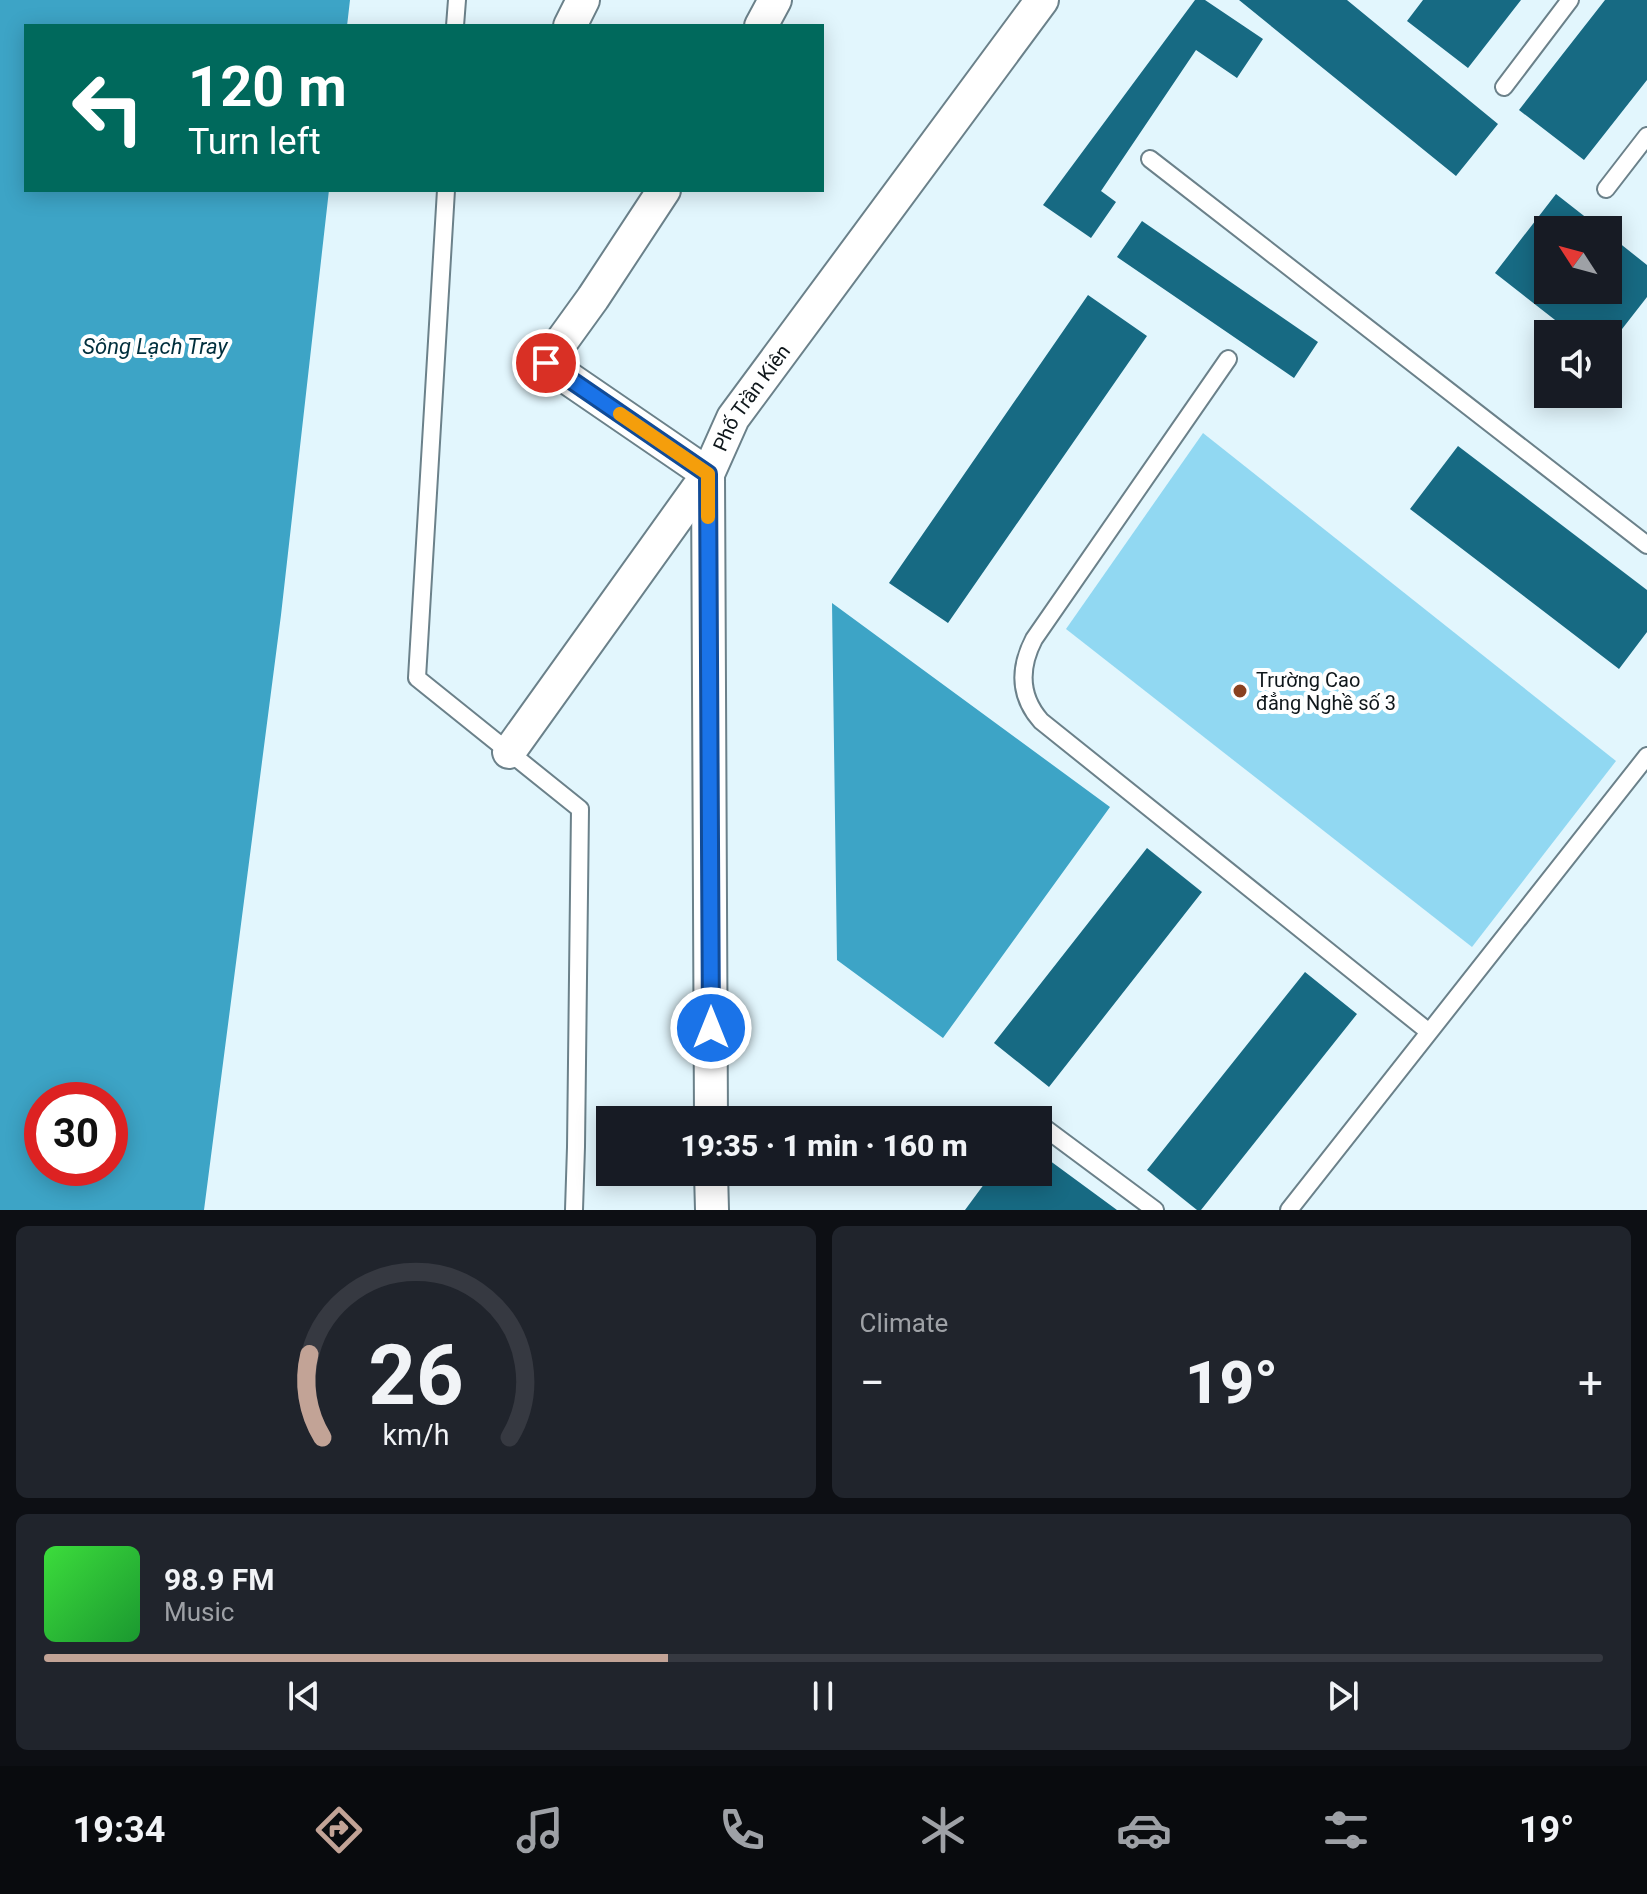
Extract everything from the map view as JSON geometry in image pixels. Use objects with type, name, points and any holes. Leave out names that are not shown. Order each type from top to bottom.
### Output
[{"type":"street","points":[[571,24],[583,0]]},
{"type":"street","points":[[762,24],[775,0]]},
{"type":"street","name":"Phố Trần Kiên","points":[[711,1106],[708,474],[733,418],[1042,0]]},
{"type":"street","points":[[509,752],[708,474],[546,363],[663,192]]},
{"type":"street","points":[[711,1186],[712,1210]]},
{"type":"lane","points":[[455,24],[457,0]]},
{"type":"lane","points":[[1504,87],[1570,0]]},
{"type":"lane","points":[[1606,189],[1647,136]]},
{"type":"lane","points":[[1150,159],[1647,545]]},
{"type":"lane","points":[[446,192],[417,678],[580,809],[574,1210]]},
{"type":"lane","points":[[1228,359],[1034,639],[1023,667],[1026,698],[1032,712],[1053,731],[1429,1032]]},
{"type":"lane","points":[[1289,1210],[1647,756]]},
{"type":"lane","points":[[1052,1133],[1155,1210]]},
{"type":"shaded area","points":[[1203,433],[1616,761],[1472,947],[1066,629]]},
{"type":"water","name":"Sông Lạch Tray","points":[[0,0],[350,0],[347,24],[24,24],[24,192],[329,192],[281,615],[204,1210],[0,1210]]},
{"type":"water","points":[[832,603],[1110,807],[943,1038],[837,960]]},
{"type":"building","points":[[1195,0],[1205,0],[1263,39],[1237,78],[1196,50],[1101,191],[1116,202],[1091,238],[1043,205]]},
{"type":"building","points":[[1239,0],[1347,0],[1498,124],[1456,176]]},
{"type":"building","points":[[1423,0],[1521,0],[1468,68],[1407,21]]},
{"type":"building","points":[[1605,0],[1647,0],[1647,80],[1584,160],[1519,110]]},
{"type":"building","points":[[1556,194],[1584,216],[1539,216]]},
{"type":"building","points":[[1142,221],[1318,342],[1294,378],[1117,257]]},
{"type":"building","points":[[1534,222],[1534,304],[1495,273]]},
{"type":"building","points":[[1622,245],[1647,265],[1647,297],[1622,329],[1622,320],[1555,320],[1535,304],[1622,304]]},
{"type":"building","points":[[1088,295],[1147,336],[948,623],[889,583]]},
{"type":"building","points":[[1458,446],[1647,590],[1647,632],[1619,669],[1410,509]]},
{"type":"building","points":[[1147,848],[1202,892],[1049,1087],[994,1043]]},
{"type":"building","points":[[1305,972],[1357,1014],[1201,1210],[1197,1210],[1147,1170]]},
{"type":"building","points":[[1052,1162],[1117,1210],[965,1210],[983,1186],[1052,1186]]},
{"type":"slow traffic","points":[[620,414],[708,474],[708,517]]},
{"type":"place","name":"Trường Cao đẳng Nghề số 3","points":[[1240,691]]},
{"type":"route","points":[[546,363],[708,474],[711,1028]]}]
